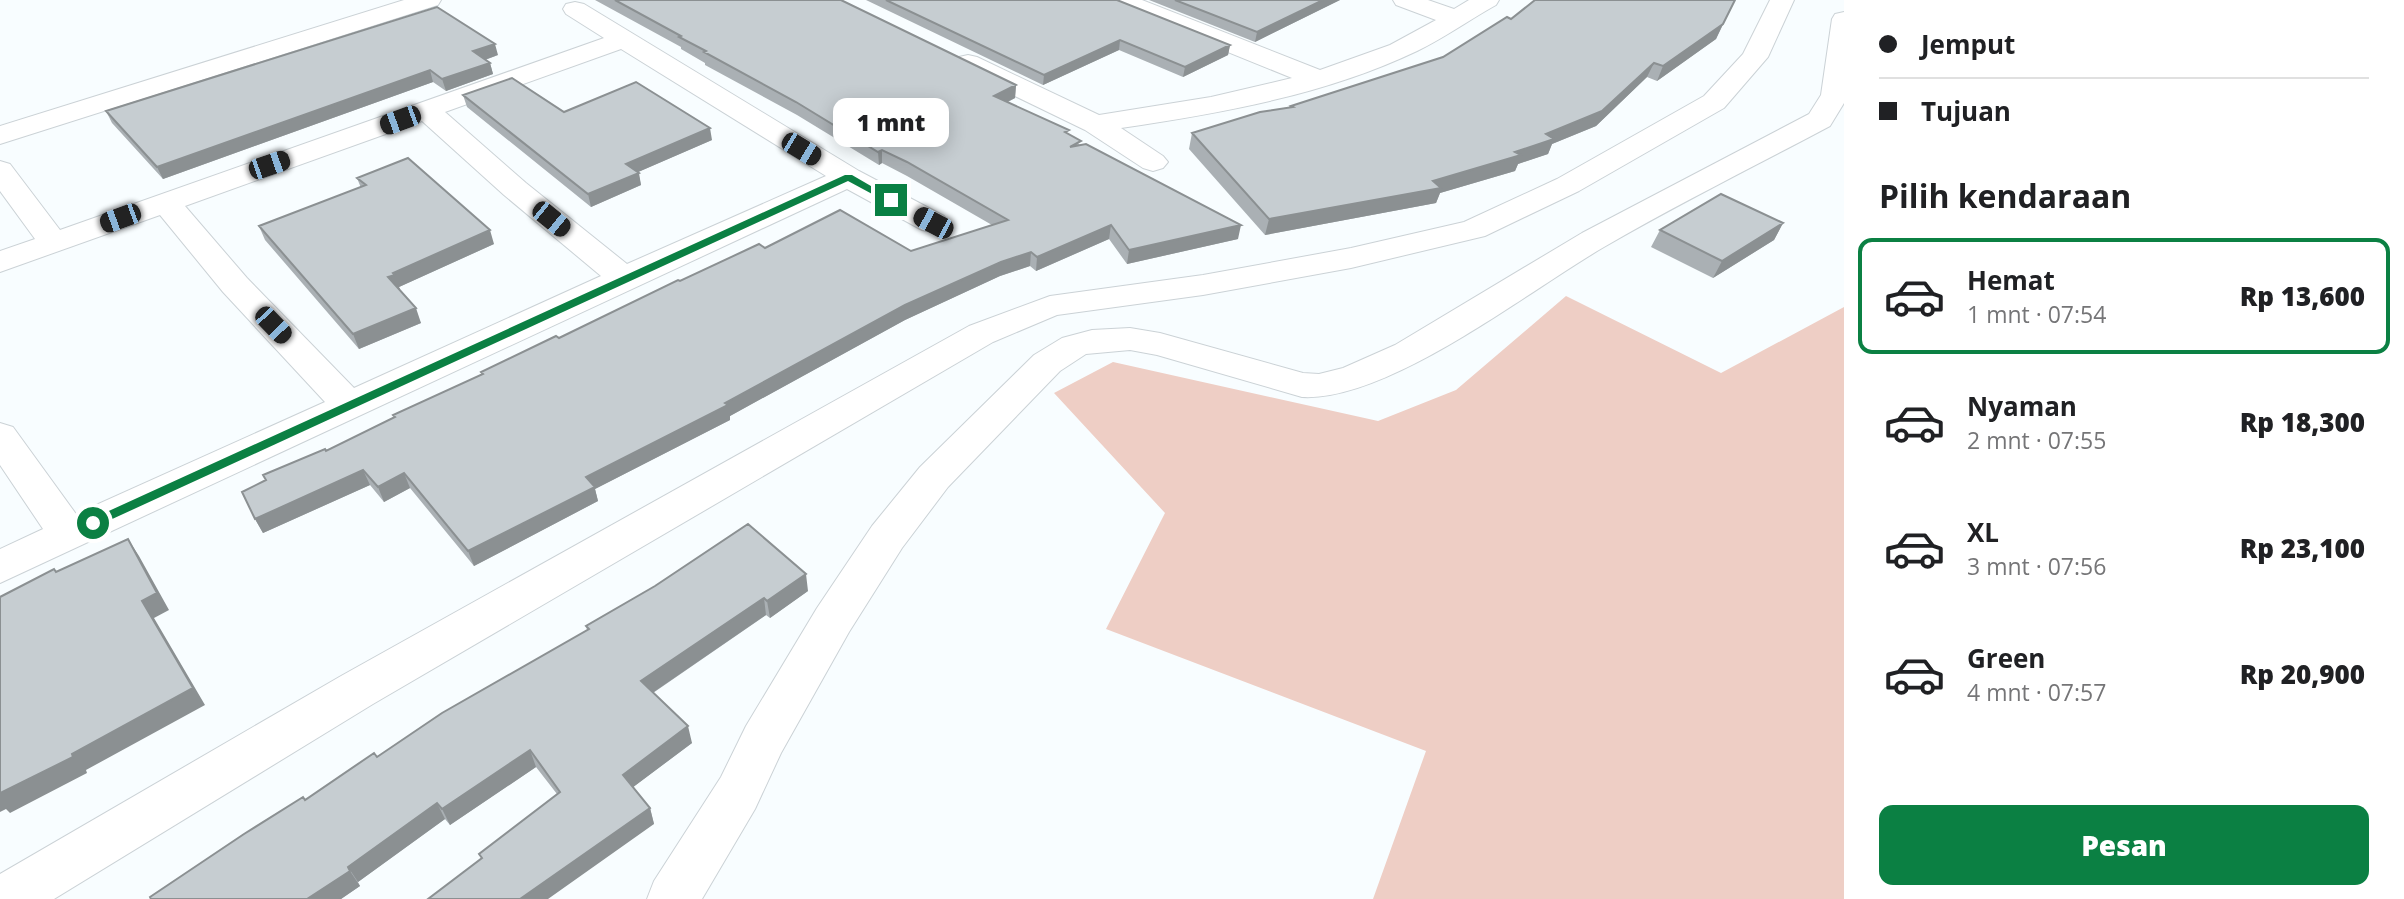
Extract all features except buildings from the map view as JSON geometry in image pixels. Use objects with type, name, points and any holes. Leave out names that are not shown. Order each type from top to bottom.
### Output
[{"type":"street","points":[[0,118],[380,0]]},
{"type":"street","points":[[0,135],[429,0]]},
{"type":"street","points":[[1121,0],[1316,78]]},
{"type":"street","points":[[1405,0],[1454,18]]},
{"type":"street","points":[[1095,124],[1218,103],[1316,78],[1401,49],[1487,0]]},
{"type":"street","points":[[6,899],[381,676],[981,334],[1050,306],[1203,285],[1351,258],[1466,232],[1556,190],[1714,102],[1755,57],[1782,0]]},
{"type":"street","points":[[575,9],[621,40],[848,177],[933,223]]},
{"type":"street","points":[[673,899],[738,793],[763,741],[833,620],[887,537],[950,460],[1014,395],[1063,351],[1092,341],[1150,342],[1302,385],[1319,386],[1365,373],[1408,353],[1593,240],[1819,120],[1836,95],[1844,19]]},
{"type":"street","points":[[0,262],[621,40]]},
{"type":"street","points":[[942,51],[1095,124],[1153,162]]},
{"type":"street","points":[[425,110],[515,189],[624,278]]},
{"type":"street","points":[[0,170],[52,242]]},
{"type":"street","points":[[0,567],[848,177]]},
{"type":"street","points":[[165,202],[234,285],[349,405]]},
{"type":"street","points":[[0,436],[68,534]]},
{"type":"shaded area","points":[[1566,296],[1721,373],[1844,307],[1844,899],[1373,899],[1426,751],[1106,629],[1165,513],[1054,393],[1113,362],[1378,421],[1456,390]]},
{"type":"route","points":[[93,523],[848,177],[891,200]]}]
